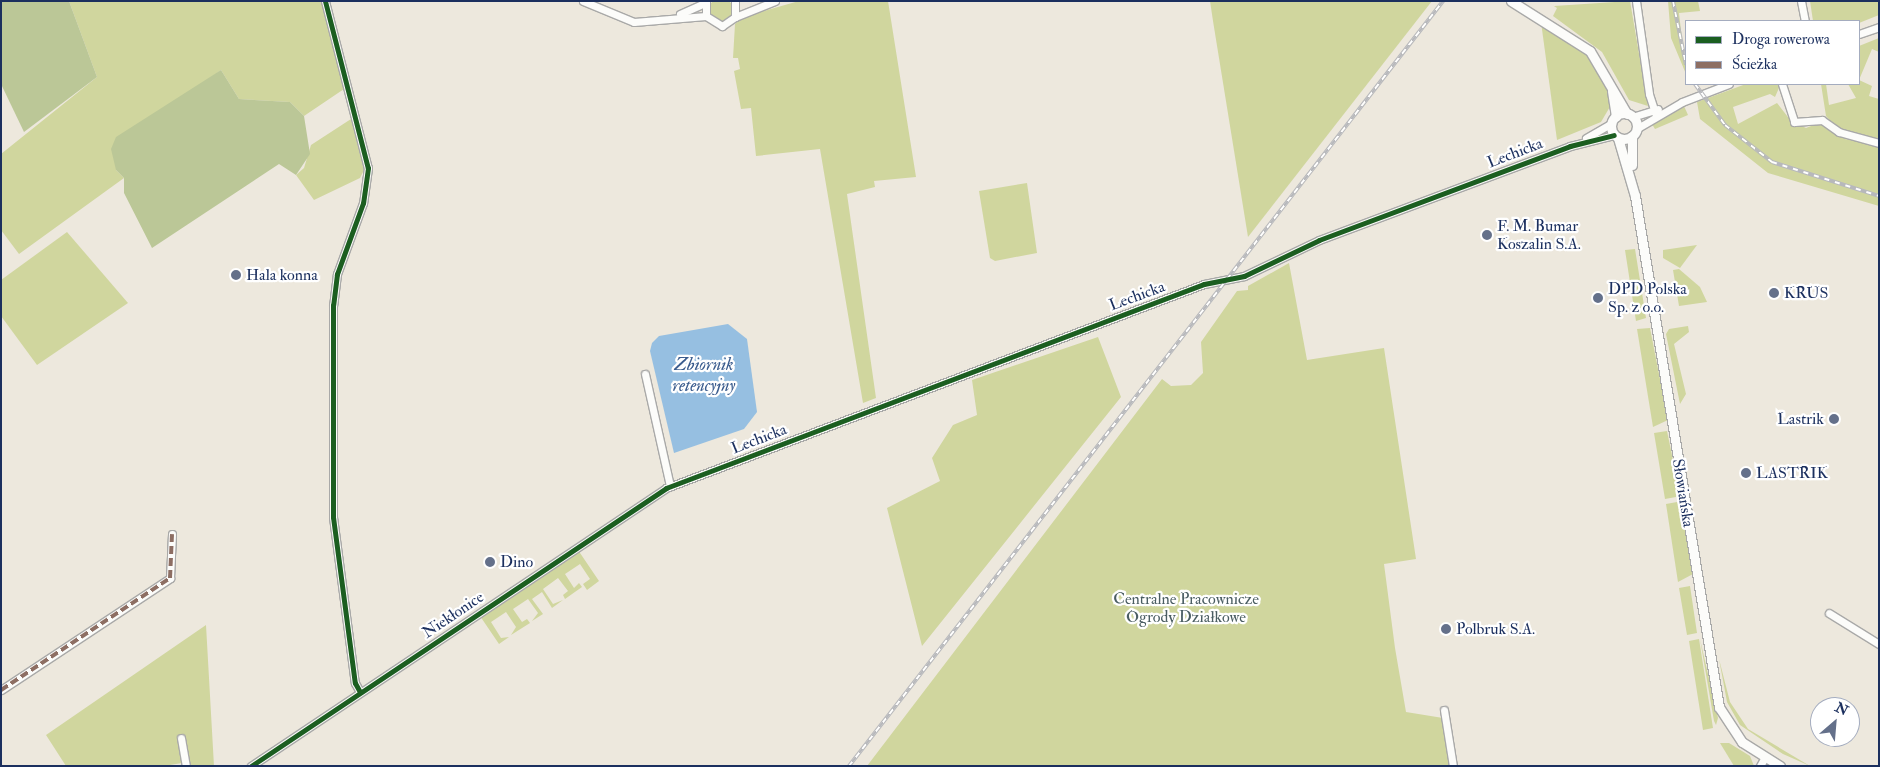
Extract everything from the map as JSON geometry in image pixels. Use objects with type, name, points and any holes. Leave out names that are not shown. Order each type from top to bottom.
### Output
[{"type":"main road","points":[[1511,1],[1580,43],[1607,74]]},
{"type":"main road","name":"Słowiańska","points":[[1607,74],[1629,115],[1634,133],[1634,192]]},
{"type":"main road","name":"Słowiańska","points":[[1607,74],[1616,136],[1634,192],[1719,707],[1737,736],[1780,766]]},
{"type":"main road","points":[[1614,120],[1629,115]]},
{"type":"main road","points":[[1616,136],[1634,133]]},
{"type":"street","points":[[325,1],[368,168],[362,203],[337,274],[333,305],[333,517],[355,683],[360,692]]},
{"type":"street","points":[[583,1],[634,22],[673,17],[706,16],[722,26],[759,6],[775,1]]},
{"type":"street","points":[[1636,1],[1655,113]]},
{"type":"street","points":[[1801,1],[1805,20]]},
{"type":"street","points":[[673,17],[706,2],[706,16]]},
{"type":"street","points":[[736,17],[736,3],[759,6]]},
{"type":"street","points":[[1860,34],[1879,27]]},
{"type":"street","points":[[1629,115],[1655,113],[1726,85]]},
{"type":"street","points":[[1782,85],[1794,122],[1822,120],[1839,132],[1879,143]]},
{"type":"street","points":[[1634,133],[1655,113]]},
{"type":"street","name":"Lechicka","points":[[1570,146],[1614,120]]},
{"type":"street","name":"Lechicka","points":[[670,486],[1204,284],[1244,276],[1319,240],[1570,146],[1616,136]]},
{"type":"street","points":[[645,374],[670,486]]},
{"type":"street","name":"Niekłonice","points":[[251,766],[670,486]]},
{"type":"street","points":[[1,690],[170,578],[172,534]]},
{"type":"street","points":[[1829,613],[1879,644]]},
{"type":"street","points":[[1444,710],[1452,766]]},
{"type":"street","points":[[181,738],[186,766]]},
{"type":"street","points":[[1760,766],[1765,757]]},
{"type":"green space","points":[[717,-1],[725,-1],[732,6],[732,14],[725,21],[717,21],[710,14],[710,6]]},
{"type":"green space","points":[[1,1],[69,1],[97,77],[24,132],[1,84]]},
{"type":"green space","points":[[69,1],[322,1],[344,89],[304,116],[290,102],[239,99],[221,70],[193,91],[116,170],[124,178],[19,254],[1,230],[1,154],[97,77]]},
{"type":"green space","points":[[799,1],[888,1],[916,177],[874,181],[875,187],[847,194],[876,398],[863,403],[820,149],[756,156],[751,108],[741,109],[734,71],[740,69],[738,58],[733,58],[735,24],[742,17]]},
{"type":"green space","points":[[1210,1],[1432,1],[1248,237],[1213,21]]},
{"type":"green space","points":[[1546,1],[1554,6],[1630,1],[1648,106],[1629,100],[1602,52],[1553,16],[1557,8]]},
{"type":"green space","points":[[1668,1],[1698,1],[1700,11],[1679,13],[1685,72],[1671,38]]},
{"type":"green space","points":[[1810,1],[1879,1],[1879,15],[1860,23],[1860,20],[1813,20]]},
{"type":"green space","points":[[1541,22],[1585,51],[1609,86],[1611,105],[1601,122],[1557,140]]},
{"type":"green space","points":[[1879,38],[1879,52],[1872,49],[1860,78],[1860,46]]},
{"type":"green space","points":[[221,70],[239,99],[290,102],[304,116],[310,154],[296,175],[279,164],[152,248],[124,193],[124,178],[116,170],[111,149],[116,137]]},
{"type":"green space","points":[[1860,80],[1872,86],[1869,96],[1879,99],[1879,140],[1837,129],[1826,116],[1821,85],[1826,85],[1829,105],[1856,98],[1849,85],[1860,85]]},
{"type":"green space","points":[[1743,85],[1778,85],[1779,88],[1775,97],[1770,94],[1733,107],[1738,124],[1777,103],[1791,121],[1806,128],[1821,122],[1845,139],[1879,146],[1879,206],[1768,173],[1700,119],[1697,102]]},
{"type":"green space","points":[[1684,106],[1688,115],[1655,129],[1650,121]]},
{"type":"green space","points":[[351,119],[364,170],[360,178],[314,200],[296,175],[304,168],[311,145]]},
{"type":"green space","points":[[1027,183],[1037,253],[995,261],[990,258],[979,191]]},
{"type":"green space","points":[[67,232],[128,303],[37,365],[1,316],[1,280]]},
{"type":"green space","points":[[1697,245],[1680,268],[1663,258],[1663,250]]},
{"type":"green space","points":[[1635,249],[1646,318],[1636,321],[1625,250]]},
{"type":"green space","name":"Centralne Pracownicze Ogrody Działkowe","points":[[1289,263],[1307,360],[1384,348],[1416,559],[1384,564],[1395,648],[1406,712],[1443,718],[1449,766],[867,766],[1162,379],[1171,386],[1191,385],[1203,373],[1201,342],[1237,291],[1248,290],[1248,286]]},
{"type":"green space","points":[[1679,269],[1700,287],[1707,302],[1679,306],[1673,270]]},
{"type":"green space","points":[[1688,326],[1689,332],[1674,344],[1686,394],[1680,404],[1666,334],[1669,329]]},
{"type":"green space","points":[[1650,328],[1668,420],[1653,427],[1637,329]]},
{"type":"green space","points":[[1098,337],[1121,397],[922,646],[887,508],[940,481],[932,458],[953,425],[977,415],[972,380]]},
{"type":"green space","points":[[1667,431],[1679,489],[1676,497],[1665,499],[1654,433]]},
{"type":"green space","points":[[1677,502],[1682,507],[1693,574],[1678,582],[1666,504]]},
{"type":"green space","points":[[578,550],[599,581],[587,590],[583,584],[590,579],[580,564],[565,574],[574,588],[579,583],[582,587],[565,599],[563,595],[568,591],[558,578],[543,589],[553,604],[563,600],[552,608],[542,592],[532,599],[543,614],[532,621],[538,613],[528,599],[513,609],[522,622],[527,619],[530,623],[511,635],[516,627],[506,612],[491,622],[501,638],[509,637],[499,644],[480,616]]},
{"type":"green space","points":[[1690,586],[1697,633],[1687,635],[1679,588]]},
{"type":"green space","points":[[206,625],[214,766],[189,766],[180,750],[182,763],[164,766],[66,766],[46,735]]},
{"type":"green space","points":[[1699,639],[1713,728],[1703,730],[1689,641]]},
{"type":"green space","points":[[1700,639],[1718,718],[1716,725],[1714,721]]},
{"type":"green space","points":[[1719,659],[1730,702],[1748,729],[1810,766],[1783,754],[1740,725],[1727,702]]},
{"type":"green space","points":[[1720,743],[1729,743],[1750,756],[1754,766],[1734,766]]},
{"type":"water","name":"Zbiornik retencyjny","points":[[728,324],[747,339],[757,412],[744,429],[674,453],[650,351],[652,343],[659,336]]},
{"type":"railway","points":[[849,766],[1443,1]]},
{"type":"railway","points":[[1673,1],[1685,60]]},
{"type":"railway","points":[[1696,85],[1725,125],[1772,162],[1879,196]]},
{"type":"marked path","points":[[1,690],[170,578],[172,534]]},
{"type":"cycle path","points":[[325,1],[368,168],[363,203],[337,274],[333,305],[333,517],[355,683],[360,692]]},
{"type":"cycle path","points":[[251,766],[666,488],[1204,284],[1244,276],[1319,240],[1570,146],[1614,135]]},
{"type":"place","name":"F. M. Bumar Koszalin S.A.","points":[[1487,235]]},
{"type":"place","name":"Hala konna","points":[[236,275]]},
{"type":"place","name":"KRUS","points":[[1774,293]]},
{"type":"place","name":"DPD Polska Sp. z o.o.","points":[[1598,298]]},
{"type":"place","name":"Lastrik","points":[[1834,419]]},
{"type":"place","name":"LASTRIK","points":[[1746,473]]},
{"type":"place","name":"Dino","points":[[490,562]]},
{"type":"place","name":"Polbruk S.A.","points":[[1446,629]]}]
